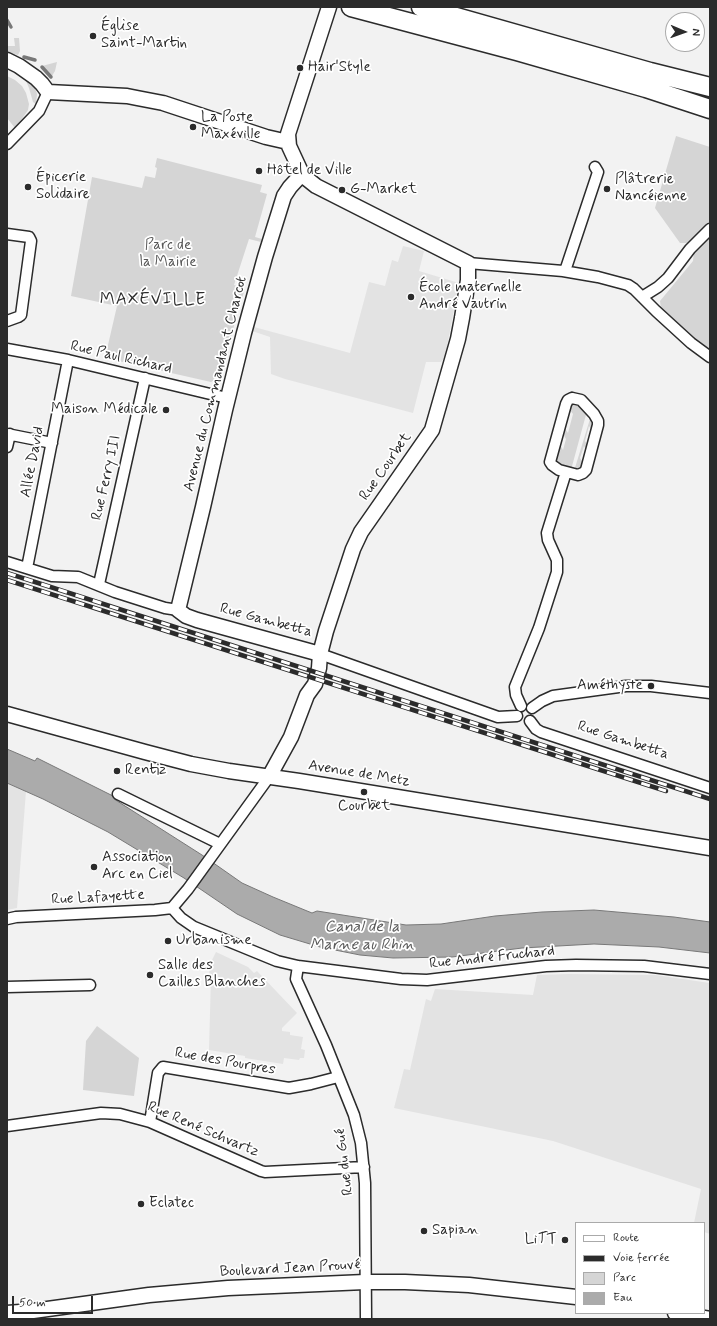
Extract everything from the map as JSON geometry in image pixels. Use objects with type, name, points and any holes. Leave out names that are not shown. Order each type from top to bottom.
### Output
[{"type":"highway","points":[[351,7],[650,72],[710,87]]},
{"type":"highway","points":[[421,7],[646,88],[710,109]]},
{"type":"street","points":[[329,7],[288,134],[288,142],[302,174],[306,178],[316,186],[468,263],[565,271],[598,277],[628,285],[634,288],[691,343],[710,357]]},
{"type":"street","points":[[7,60],[19,66],[36,78],[48,92]]},
{"type":"street","points":[[48,92],[127,96],[144,99],[163,103],[266,137],[288,142]]},
{"type":"street","points":[[7,144],[39,111],[48,92]]},
{"type":"street","points":[[565,271],[598,172],[595,167]]},
{"type":"street","name":"Avenue du Commandant Charcot","points":[[178,610],[244,333],[265,257],[284,196],[302,174]]},
{"type":"street","points":[[642,297],[658,287],[668,278],[690,249],[710,229]]},
{"type":"street","points":[[7,234],[29,237],[32,241],[22,314],[7,321]]},
{"type":"street","name":"Rue Courbet","points":[[269,777],[291,737],[307,695],[315,684],[319,668],[320,654],[353,549],[361,532],[429,436],[434,425],[462,318],[468,280],[468,263]]},
{"type":"street","name":"Rue Paul Richard","points":[[7,349],[68,360],[228,398]]},
{"type":"street","name":"Allée David","points":[[27,568],[68,360]]},
{"type":"street","name":"Rue Ferry III","points":[[98,584],[145,378]]},
{"type":"street","points":[[576,398],[594,414],[598,421],[598,425],[586,470],[578,475],[566,472],[559,470],[552,465],[551,458],[566,404],[568,400],[576,398]]},
{"type":"street","points":[[7,447],[9,434],[52,443]]},
{"type":"street","points":[[519,711],[525,705],[529,706],[532,708],[534,715],[530,721],[522,722],[519,711],[515,692],[516,683],[536,635],[557,572],[557,560],[548,540],[547,533],[566,472]]},
{"type":"street","name":"Rue Gambetta","points":[[7,562],[52,576],[78,577],[115,592],[165,608],[178,610],[186,616],[196,620],[320,654],[498,717],[519,711]]},
{"type":"street","points":[[532,708],[542,701],[554,696],[626,686],[651,686],[710,693]]},
{"type":"street","name":"Avenue de Metz","points":[[7,714],[191,764],[710,848]]},
{"type":"street","name":"Rue Gambetta","points":[[530,721],[533,727],[541,732],[710,788]]},
{"type":"street","points":[[172,908],[188,889],[269,777]]},
{"type":"street","points":[[118,794],[220,844]]},
{"type":"street","name":"Rue Lafayette","points":[[7,919],[16,917],[172,908]]},
{"type":"street","name":"Rue André Fruchard","points":[[172,908],[181,918],[194,927],[271,959],[298,966],[401,979],[427,980],[538,967],[576,966],[644,966],[710,974]]},
{"type":"street","name":"Rue du Gué","points":[[298,966],[296,979],[326,1045],[354,1115],[360,1143],[364,1167],[366,1319]]},
{"type":"street","points":[[7,987],[90,985]]},
{"type":"street","name":"Rue des Pourpres","points":[[150,1122],[158,1073],[163,1067],[289,1088],[338,1077]]},
{"type":"street","name":"Rue René Schvartz","points":[[7,1126],[101,1113],[120,1114],[150,1122],[265,1172],[364,1167]]},
{"type":"street","name":"Boulevard Jean Prouvé","points":[[7,1313],[33,1311],[149,1295],[228,1288],[365,1282],[469,1285],[575,1297]]},
{"type":"street","points":[[681,1314],[710,1319]]},
{"type":"shaded area","points":[[403,246],[424,251],[419,271],[459,283],[445,357],[441,362],[426,362],[413,413],[271,374],[270,337],[252,331],[254,327],[350,353],[369,282],[385,286],[392,260],[398,262]]},
{"type":"shaded area","points":[[7,783],[26,791],[17,908],[7,910]]},
{"type":"shaded area","points":[[216,952],[248,967],[254,973],[257,971],[297,1013],[282,1028],[282,1031],[290,1032],[290,1035],[303,1037],[301,1049],[305,1050],[304,1058],[300,1058],[299,1060],[284,1058],[283,1064],[209,1050],[211,976],[209,976],[210,964]]},
{"type":"shaded area","points":[[537,975],[655,975],[710,983],[710,1234],[705,1232],[705,1222],[694,1222],[701,1189],[553,1141],[394,1108],[404,1069],[410,1070],[426,999],[431,1001],[435,989],[533,995]]},
{"type":"green space","points":[[14,38],[19,38],[20,51],[18,55],[7,52],[7,46],[15,46]]},
{"type":"green space","points":[[57,62],[52,76],[42,66]]},
{"type":"green space","points":[[7,76],[22,86],[29,104],[28,110],[15,128],[7,118]]},
{"type":"green space","points":[[27,79],[35,88],[37,94],[36,104],[33,102],[26,81]]},
{"type":"green space","points":[[676,136],[710,147],[710,222],[688,243],[680,243],[655,208]]},
{"type":"green space","name":"Parc de la Mairie","points":[[157,158],[262,185],[260,192],[267,194],[255,237],[262,239],[261,242],[249,239],[234,285],[245,289],[237,313],[222,376],[211,382],[105,358],[117,306],[71,296],[92,177],[142,188],[145,176],[155,178]]},
{"type":"green space","points":[[710,236],[710,351],[700,345],[661,308],[660,301],[693,261],[694,251]]},
{"type":"green space","points":[[577,402],[587,411],[571,470],[554,464],[559,443],[563,450],[566,439],[562,432],[563,426],[568,433],[573,414],[569,405]]},
{"type":"green space","points":[[590,419],[596,423],[593,432],[589,426],[585,441],[589,448],[588,453],[584,446],[580,458],[584,464],[582,470],[574,471]]},
{"type":"green space","points":[[97,1026],[139,1058],[134,1096],[83,1090],[86,1041]]},
{"type":"water","name":"Canal de la Marne au Rhin","points":[[7,749],[35,761],[37,758],[115,797],[114,799],[202,855],[242,883],[312,913],[317,911],[406,925],[441,924],[495,916],[542,912],[594,910],[674,917],[710,922],[710,953],[659,947],[594,944],[522,948],[452,957],[393,958],[360,955],[320,947],[280,935],[237,914],[184,878],[108,832],[43,799],[7,783]]},
{"type":"waterway","points":[[7,20],[11,27]]},
{"type":"waterway","points":[[24,57],[35,60]]},
{"type":"waterway","points":[[42,67],[51,77]]},
{"type":"railway","points":[[7,573],[710,799]]},
{"type":"railway","points":[[7,580],[666,791]]},
{"type":"place","name":"Église Saint-Martin","points":[[93,36]]},
{"type":"place","name":"Hair'Style","points":[[300,68]]},
{"type":"place","name":"La Poste Maxéville","points":[[193,127]]},
{"type":"place","name":"Hôtel de Ville","points":[[259,171]]},
{"type":"place","name":"Épicerie Solidaire","points":[[28,187]]},
{"type":"place","name":"Plâtrerie Nancéienne","points":[[607,189]]},
{"type":"place","name":"G-Market","points":[[342,190]]},
{"type":"place","name":"École maternelle André Vautrin","points":[[411,297]]},
{"type":"place","name":"Maison Médicale","points":[[166,410]]},
{"type":"place","name":"Améthyste","points":[[651,686]]},
{"type":"place","name":"Rentiz","points":[[117,771]]},
{"type":"place","name":"Courbet","points":[[364,792]]},
{"type":"place","name":"Association Arc en Ciel","points":[[94,867]]},
{"type":"place","name":"Urbanisme","points":[[168,941]]},
{"type":"place","name":"Salle des Cailles Blanches","points":[[150,975]]},
{"type":"place","name":"Eclatec","points":[[141,1204]]},
{"type":"place","name":"Sapian","points":[[424,1231]]},
{"type":"place","name":"LiTT","points":[[565,1240]]},
{"type":"district","name":"MAXÉVILLE","points":[[153,300]]}]
